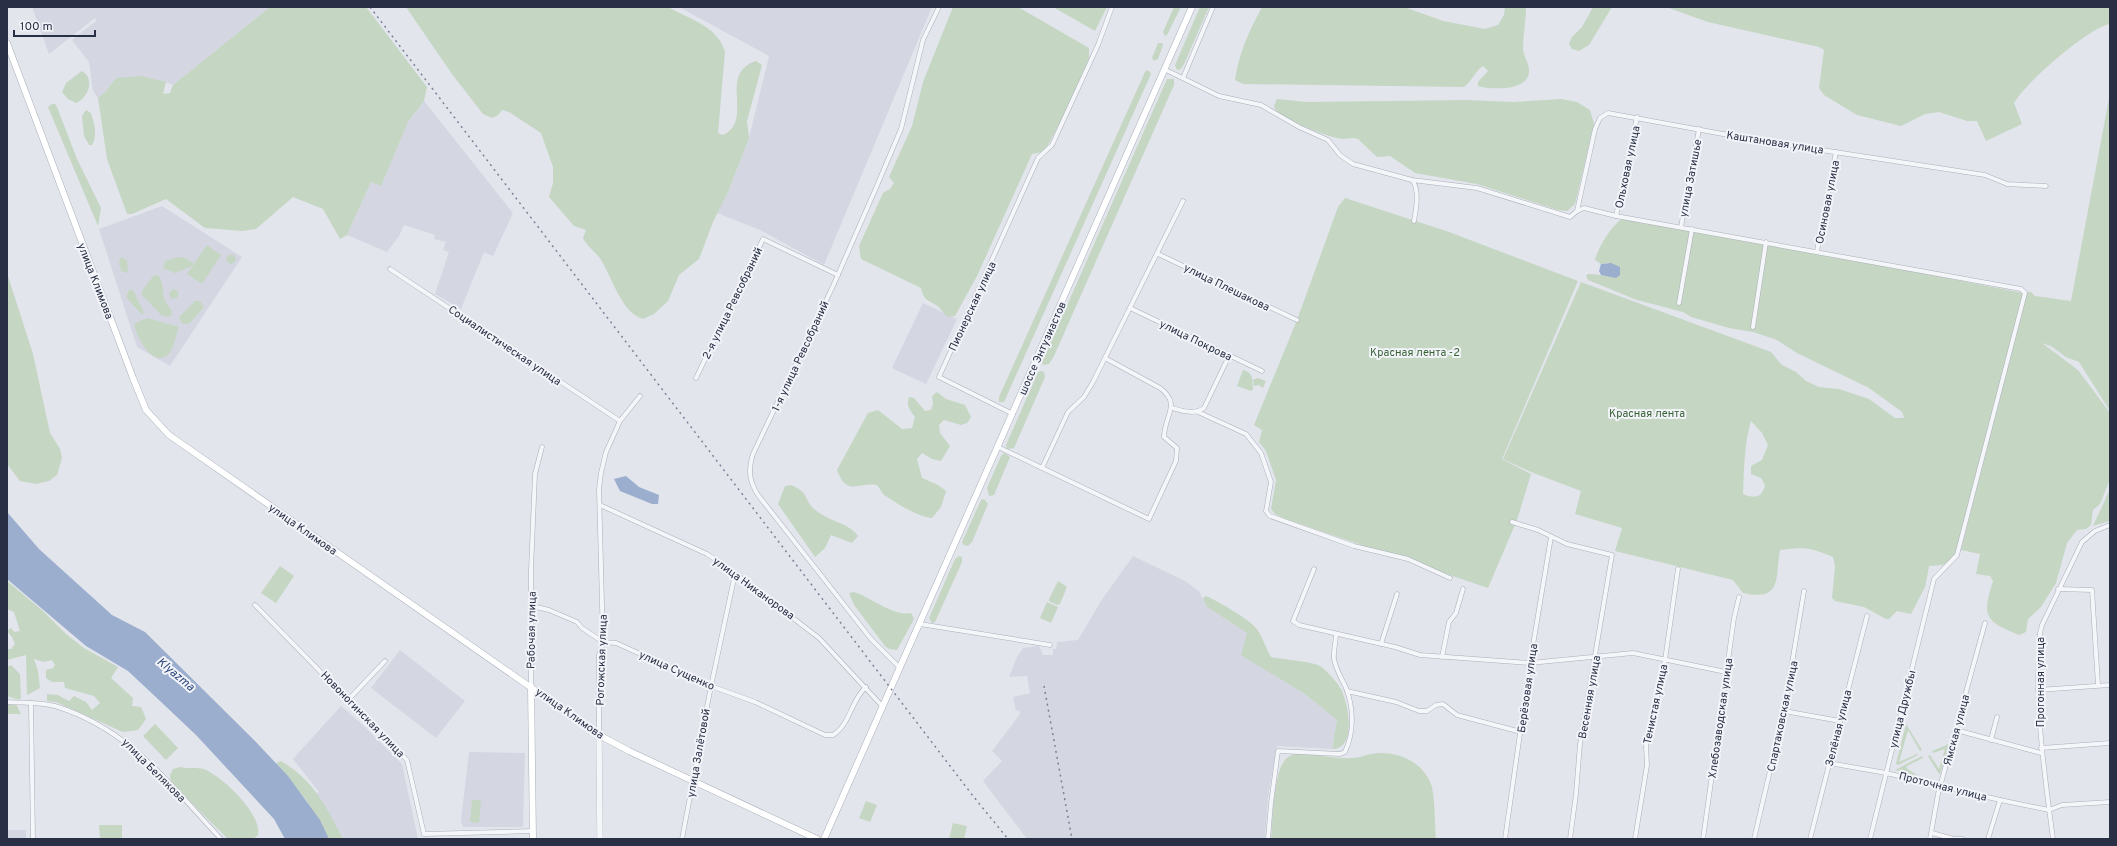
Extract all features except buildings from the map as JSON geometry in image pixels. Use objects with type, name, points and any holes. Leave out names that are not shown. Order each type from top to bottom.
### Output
[{"type":"main road","name":"шоссе Энтузиастов","points":[[830,829],[851,775],[892,688],[1192,7]]},
{"type":"main road","name":"улица Климова","points":[[7,43],[135,384],[146,410],[158,424],[178,442],[600,735],[629,751],[807,836],[817,839]]},
{"type":"main road","name":"Рабочая улица","points":[[531,686],[533,839]]},
{"type":"main road","points":[[824,839],[830,829]]},
{"type":"main road","points":[[828,839],[830,829]]},
{"type":"street","name":"1-я улица Ревсобраний","points":[[900,668],[871,639],[755,490],[750,477],[749,467],[753,454],[838,275],[901,129],[923,40],[939,7]]},
{"type":"street","name":"Пионерская улица","points":[[1013,414],[939,377],[1038,158],[1052,145],[1098,45],[1112,7]]},
{"type":"street","points":[[1183,78],[1213,7]]},
{"type":"street","points":[[1164,69],[1219,96],[1261,105],[1299,127],[1328,140],[1340,156],[1353,164],[1412,180],[1477,188],[1570,217],[1577,211],[1584,208],[1616,216],[1817,251]]},
{"type":"street","name":"Каштановая улица","points":[[1577,211],[1595,129],[1600,118],[1608,113],[1836,152],[1985,175],[2007,184],[2046,186]]},
{"type":"street","name":"Ольховая улица","points":[[1616,216],[1637,117]]},
{"type":"street","name":"улица Затишье","points":[[1681,227],[1699,129]]},
{"type":"street","name":"Осиновая улица","points":[[1817,251],[1836,152]]},
{"type":"street","points":[[1412,180],[1416,184],[1416,212],[1414,221]]},
{"type":"street","points":[[1042,468],[1068,412],[1084,397],[1158,254],[1183,201]]},
{"type":"street","points":[[1679,303],[1692,229]]},
{"type":"street","name":"2-я улица Ревсобраний","points":[[696,378],[763,239],[838,275]]},
{"type":"street","points":[[1753,327],[1766,242]]},
{"type":"street","name":"улица Дружбы","points":[[1817,251],[2021,289],[2025,293],[1958,555],[1934,579],[1870,839]]},
{"type":"street","name":"улица Плешакова","points":[[1158,254],[1297,320]]},
{"type":"street","name":"Социалистическая улица","points":[[390,269],[620,421]]},
{"type":"street","name":"улица Покрова","points":[[1130,308],[1262,371]]},
{"type":"street","points":[[1198,412],[1204,408],[1208,401],[1228,356]]},
{"type":"street","points":[[998,447],[1149,519],[1176,461],[1177,448],[1164,436],[1164,427],[1172,408],[1171,401],[1164,391],[1104,358]]},
{"type":"street","name":"Рогожская улица","points":[[600,839],[600,655],[603,642],[599,489],[606,452],[620,421],[640,396]]},
{"type":"street","points":[[1172,408],[1189,412],[1198,412],[1246,434],[1261,453],[1271,482],[1266,511],[1270,516],[1354,546],[1408,560],[1450,578]]},
{"type":"street","name":"Рабочая улица","points":[[531,686],[535,474],[542,447]]},
{"type":"street","name":"улица Никанорова","points":[[600,505],[707,554],[819,638],[883,707]]},
{"type":"street","points":[[1512,522],[1538,530],[1551,537]]},
{"type":"street","name":"Прогонная улица","points":[[2053,839],[2041,748],[2038,690],[2040,634],[2058,589],[2082,542],[2095,531],[2110,525]]},
{"type":"street","name":"Весенняя улица","points":[[1551,537],[1612,556],[1580,744],[1576,794],[1570,839]]},
{"type":"street","name":"Берёзовая улица","points":[[1505,839],[1530,663],[1551,537]]},
{"type":"street","points":[[1314,569],[1294,621],[1299,625],[1381,644],[1420,655],[1530,663],[1633,653],[1726,672]]},
{"type":"street","name":"Тенистая улица","points":[[1635,839],[1647,765],[1646,746],[1665,660],[1665,646],[1678,569]]},
{"type":"street","name":"улица Залётовой","points":[[682,839],[711,686],[735,574]]},
{"type":"street","points":[[1442,657],[1449,622],[1456,613],[1463,589]]},
{"type":"street","points":[[2058,589],[2092,590],[2098,685]]},
{"type":"street","name":"Спартаковская улица","points":[[1754,839],[1784,711],[1804,591]]},
{"type":"street","points":[[1381,644],[1397,594]]},
{"type":"street","name":"Хлебозаводская улица","points":[[1703,839],[1734,618],[1739,597]]},
{"type":"street","name":"Новоногинская улица","points":[[256,605],[408,760],[424,834],[533,831]]},
{"type":"street","name":"улица Сущенко","points":[[532,606],[548,610],[577,622],[582,628],[603,642],[616,642],[711,686],[755,702],[825,735],[833,735],[841,728],[856,698],[866,687]]},
{"type":"street","name":"Зелёная улица","points":[[1810,839],[1867,616]]},
{"type":"street","name":"Ямская улица","points":[[1930,839],[1941,784],[1985,623]]},
{"type":"street","points":[[920,624],[1050,645]]},
{"type":"street","points":[[1268,839],[1278,751],[1345,752],[1353,719],[1350,699],[1336,669],[1334,658],[1336,634]]},
{"type":"street","points":[[349,699],[385,661]]},
{"type":"street","points":[[2038,690],[2110,685]]},
{"type":"street","points":[[1347,691],[1396,702],[1419,711],[1427,711],[1436,705],[1443,704],[1457,714],[1521,732]]},
{"type":"street","name":"улица Белякова","points":[[7,702],[46,704],[63,709],[98,724],[123,738],[142,755],[221,839]]},
{"type":"street","points":[[30,703],[33,839]]},
{"type":"street","points":[[1784,711],[1840,721]]},
{"type":"street","points":[[1991,740],[1998,717]]},
{"type":"street","points":[[1956,730],[2042,753]]},
{"type":"street","points":[[2041,748],[2110,743]]},
{"type":"street","name":"Проточная улица","points":[[1829,763],[1941,784],[2000,800],[2049,810],[2062,805],[2110,802]]},
{"type":"street","name":"Проточная улица","points":[[1988,839],[2000,800]]},
{"type":"street","points":[[1932,833],[1954,839],[1963,839]]},
{"type":"shaded area","points":[[32,7],[270,7],[173,85],[166,82],[116,78],[98,98],[93,91],[89,62],[72,40],[96,21],[95,18],[49,54]]},
{"type":"shaded area","points":[[679,7],[932,7],[824,265],[760,230],[717,213],[728,192],[749,138],[769,56]]},
{"type":"shaded area","points":[[424,101],[513,213],[493,256],[484,252],[461,309],[435,294],[449,252],[443,250],[446,242],[434,239],[435,235],[404,225],[399,236],[387,252],[347,235],[371,182],[381,185],[408,122]]},
{"type":"shaded area","points":[[162,206],[242,257],[170,366],[137,347],[99,229]]},
{"type":"shaded area","points":[[923,303],[957,319],[926,384],[892,368]]},
{"type":"shaded area","points":[[1133,556],[1185,581],[1199,591],[1207,607],[1247,633],[1305,694],[1337,720],[1332,749],[1277,746],[1268,797],[1265,839],[1027,839],[983,781],[1002,761],[992,751],[1020,714],[1019,710],[1016,711],[1013,697],[1030,693],[1027,676],[1009,677],[1017,657],[1023,648],[1039,646],[1043,655],[1053,655],[1053,649],[1056,649],[1057,642],[1078,640],[1101,601]]},
{"type":"shaded area","points":[[400,650],[465,701],[436,738],[371,688]]},
{"type":"shaded area","points":[[341,706],[363,725],[402,764],[418,839],[335,839],[309,799],[319,792],[293,759]]},
{"type":"shaded area","points":[[469,752],[525,753],[523,827],[463,827],[461,820]]},
{"type":"shaded area","points":[[7,830],[26,830],[26,839],[7,839]]},
{"type":"green space","points":[[270,7],[366,7],[427,87],[424,101],[408,122],[381,186],[371,182],[347,235],[340,239],[323,209],[293,197],[256,229],[242,231],[205,228],[166,199],[132,214],[127,214],[107,159],[98,98],[116,78],[141,76],[166,82],[163,94],[170,93],[173,85]]},
{"type":"green space","points":[[406,7],[668,7],[702,24],[716,36],[725,52],[718,133],[723,135],[732,128],[736,119],[737,86],[739,76],[745,67],[756,61],[762,65],[747,121],[749,138],[728,192],[713,222],[699,259],[679,275],[668,301],[654,314],[643,319],[628,309],[622,301],[599,257],[583,238],[586,230],[574,226],[549,197],[553,183],[553,167],[541,133],[509,112],[502,110],[498,115],[492,118],[483,114],[452,74]]},
{"type":"green space","points":[[953,7],[1018,7],[1089,48],[1089,59],[1069,105],[1047,147],[1042,152],[1032,154],[977,276],[955,316],[948,317],[938,306],[926,299],[921,288],[861,259],[859,246],[883,193],[890,189],[894,183],[889,177],[912,126],[923,82]]},
{"type":"green space","points":[[1053,7],[1107,7],[1095,31]]},
{"type":"green space","points":[[1174,7],[1181,7],[1167,35],[1165,36],[1163,32]]},
{"type":"green space","points":[[1200,7],[1209,7],[1185,62],[1181,69],[1177,70],[1175,65]]},
{"type":"green space","points":[[1262,7],[1404,7],[1443,21],[1485,29],[1498,25],[1504,15],[1505,7],[1526,7],[1523,48],[1529,72],[1527,78],[1522,83],[1508,88],[1478,86],[1478,82],[1488,71],[1483,66],[1464,87],[1243,84],[1235,80],[1239,61],[1249,34]]},
{"type":"green space","points":[[1593,7],[1612,7],[1589,45],[1579,51],[1572,49],[1569,44],[1572,37],[1582,27]]},
{"type":"green space","points":[[1666,7],[2110,7],[2110,24],[2087,35],[2043,70],[2020,94],[2014,103],[2022,124],[1986,141],[1977,121],[1967,121],[1939,112],[1925,114],[1901,126],[1857,115],[1824,95],[1819,88],[1824,50],[1819,47],[1708,22]]},
{"type":"green space","points":[[1158,43],[1162,43],[1163,45],[1158,59],[1154,61],[1152,58]]},
{"type":"green space","points":[[1148,70],[1151,74],[1004,402],[999,402],[999,397],[1145,72]]},
{"type":"green space","points":[[82,71],[89,79],[89,84],[84,97],[76,103],[68,99],[62,92],[66,83]]},
{"type":"green space","points":[[1167,79],[1174,79],[1174,85],[1054,356],[1049,364],[1043,365],[1042,362]]},
{"type":"green space","points":[[2110,93],[2110,411],[2079,362],[2066,357],[2051,346],[2042,343],[2078,370],[2110,413],[2110,479],[2100,504],[2093,510],[2091,525],[2086,529],[2077,530],[2067,543],[2056,583],[2041,607],[2028,619],[2026,632],[2019,635],[1999,626],[1992,621],[1987,610],[1993,581],[1990,576],[1976,574],[1980,554],[1961,550],[2027,292],[2031,292],[2035,296],[2071,301]]},
{"type":"green space","points":[[1277,99],[1307,102],[1466,100],[1513,102],[1562,99],[1577,102],[1590,110],[1594,124],[1575,204],[1567,211],[1558,210],[1477,184],[1415,173],[1390,156],[1377,157],[1358,139],[1336,138],[1304,127],[1283,116],[1274,106]]},
{"type":"green space","points":[[55,104],[57,107],[77,159],[101,208],[98,226],[48,107]]},
{"type":"green space","points":[[86,110],[91,113],[94,125],[95,138],[92,145],[89,145],[84,136],[82,116]]},
{"type":"green space","name":"Красная лента -2","points":[[1345,198],[1449,232],[1578,281],[1502,459],[1531,474],[1517,520],[1488,588],[1285,519],[1275,514],[1271,509],[1276,480],[1266,451],[1259,442],[1262,430],[1254,425],[1297,320],[1338,207]]},
{"type":"green space","name":"Красная лента","points":[[1622,219],[1870,263],[2023,293],[1956,554],[1943,565],[1929,566],[1925,587],[1911,614],[1897,611],[1889,619],[1886,619],[1864,607],[1835,601],[1832,598],[1835,566],[1833,557],[1818,551],[1801,548],[1780,550],[1775,585],[1765,594],[1756,595],[1743,593],[1733,580],[1615,551],[1622,528],[1575,514],[1581,491],[1531,472],[1503,459],[1581,282],[1771,352],[1782,365],[1796,372],[1806,381],[1819,387],[1839,389],[1869,399],[1895,418],[1904,418],[1902,412],[1869,388],[1797,353],[1777,340],[1753,332],[1729,328],[1691,317],[1683,312],[1637,300],[1588,280],[1586,276],[1588,274],[1608,276],[1620,275],[1620,267],[1606,263],[1601,264],[1595,260],[1606,238]],"holes":[[[1751,421],[1762,433],[1768,445],[1762,460],[1751,466],[1751,474],[1761,478],[1765,485],[1760,495],[1751,497],[1743,494],[1744,466]]]},
{"type":"green space","points":[[207,245],[221,255],[202,284],[187,274]]},
{"type":"green space","points":[[231,254],[236,259],[231,264],[226,259]]},
{"type":"green space","points":[[121,257],[127,260],[128,273],[121,271],[119,261]]},
{"type":"green space","points":[[178,257],[186,258],[193,263],[192,266],[175,273],[163,268],[165,261]]},
{"type":"green space","points":[[7,273],[33,354],[50,433],[60,449],[62,458],[57,475],[49,481],[36,484],[20,481],[7,464]]},
{"type":"green space","points":[[154,275],[159,276],[161,279],[165,301],[170,307],[172,315],[168,317],[161,315],[142,295],[142,291]]},
{"type":"green space","points":[[174,289],[179,294],[174,299],[169,294]]},
{"type":"green space","points":[[129,290],[133,290],[144,312],[142,315],[126,297]]},
{"type":"green space","points":[[195,301],[200,301],[204,307],[189,324],[183,324],[179,317]]},
{"type":"green space","points":[[147,318],[179,327],[173,347],[166,356],[160,358],[155,357],[141,342],[134,324]]},
{"type":"green space","points":[[1243,370],[1247,371],[1252,377],[1253,389],[1251,391],[1237,386]]},
{"type":"green space","points":[[1038,372],[1044,372],[1045,377],[1014,448],[1007,449],[1006,445]]},
{"type":"green space","points":[[1258,378],[1266,381],[1263,388],[1259,385],[1254,386],[1253,380]]},
{"type":"green space","points":[[937,392],[946,399],[965,405],[971,417],[967,423],[961,425],[944,420],[939,425],[940,433],[950,446],[941,461],[932,459],[922,453],[917,459],[922,478],[938,485],[946,491],[941,507],[932,518],[920,515],[901,506],[884,495],[877,485],[849,486],[845,483],[837,470],[868,413],[878,410],[902,429],[912,428],[915,417],[908,405],[909,397],[914,398],[925,411],[931,410],[933,403],[932,396]]},
{"type":"green space","points":[[1004,453],[1010,457],[994,495],[989,496],[987,488],[1001,456]]},
{"type":"green space","points":[[791,485],[802,491],[813,508],[818,512],[850,528],[858,536],[852,543],[831,535],[825,548],[815,557],[778,504],[785,486]]},
{"type":"green space","points":[[2110,489],[2110,521],[2093,526]]},
{"type":"green space","points":[[984,499],[988,504],[972,542],[968,546],[964,545],[962,542],[981,500]]},
{"type":"green space","points":[[959,556],[962,557],[962,562],[935,622],[932,623],[929,618],[955,559]]},
{"type":"green space","points":[[280,566],[294,576],[276,603],[261,593]]},
{"type":"green space","points":[[7,581],[43,611],[66,634],[84,648],[118,667],[111,678],[133,698],[132,706],[141,707],[146,719],[138,730],[123,732],[56,702],[47,701],[47,694],[58,695],[69,701],[74,696],[86,702],[92,710],[100,703],[94,696],[65,688],[64,682],[52,682],[46,678],[46,670],[53,668],[55,665],[52,660],[44,662],[34,659],[38,671],[40,688],[27,695],[26,655],[7,660],[8,649],[11,649],[15,644],[7,631],[11,628],[14,632],[20,631],[14,612],[7,609]]},
{"type":"green space","points":[[1058,581],[1067,587],[1060,604],[1057,605],[1049,601],[1049,599]]},
{"type":"green space","points":[[854,592],[896,612],[911,613],[914,619],[897,650],[889,649],[885,646],[854,605],[849,593]]},
{"type":"green space","points":[[1205,596],[1223,605],[1252,624],[1260,634],[1271,657],[1320,666],[1331,676],[1341,689],[1348,714],[1348,734],[1345,742],[1340,747],[1332,749],[1337,720],[1305,694],[1241,655],[1247,633],[1207,607],[1203,599]]},
{"type":"green space","points":[[1047,602],[1058,607],[1051,623],[1040,618]]},
{"type":"green space","points":[[11,665],[20,674],[21,698],[19,700],[7,696],[7,667]]},
{"type":"green space","points":[[7,704],[16,704],[21,714],[7,714]]},
{"type":"green space","points":[[155,724],[178,748],[166,760],[143,736]]},
{"type":"green space","points":[[1906,724],[1922,750],[1920,751],[1908,730],[1899,762],[1917,754],[1918,755],[1898,765],[1896,764]]},
{"type":"green space","points":[[1949,744],[1939,774],[1928,756],[1930,755],[1939,769],[1945,749],[1933,753],[1932,751]]},
{"type":"green space","points":[[1307,753],[1330,757],[1358,758],[1371,754],[1389,753],[1407,758],[1421,769],[1431,784],[1434,803],[1436,839],[1271,839],[1276,784],[1282,764],[1291,755]]},
{"type":"green space","points":[[1922,756],[1923,758],[1907,766],[1906,768],[1918,776],[1895,770]]},
{"type":"green space","points":[[281,761],[306,780],[329,813],[343,839],[329,839],[306,800],[276,763]]},
{"type":"green space","points":[[180,767],[204,769],[221,780],[240,797],[248,807],[258,826],[258,835],[253,839],[228,839],[171,783],[170,775],[173,769]]},
{"type":"green space","points":[[472,800],[481,800],[479,823],[470,822]]},
{"type":"green space","points":[[866,801],[877,805],[870,822],[859,818]]},
{"type":"green space","points":[[953,823],[967,826],[964,839],[949,839]]},
{"type":"green space","points":[[99,825],[122,825],[122,839],[100,839]]},
{"type":"water","points":[[1611,263],[1620,267],[1620,275],[1616,278],[1601,275],[1599,271],[1601,264]]},
{"type":"water","points":[[626,476],[639,487],[659,495],[658,504],[652,504],[620,491],[614,479]]},
{"type":"water","name":"Klyazma","points":[[7,512],[39,549],[112,615],[145,632],[255,741],[288,776],[320,820],[329,839],[285,839],[274,819],[196,735],[128,671],[86,646],[7,579]]},
{"type":"railway","points":[[370,7],[973,796],[1008,839]]},
{"type":"railway","points":[[1044,686],[1072,839]]}]
